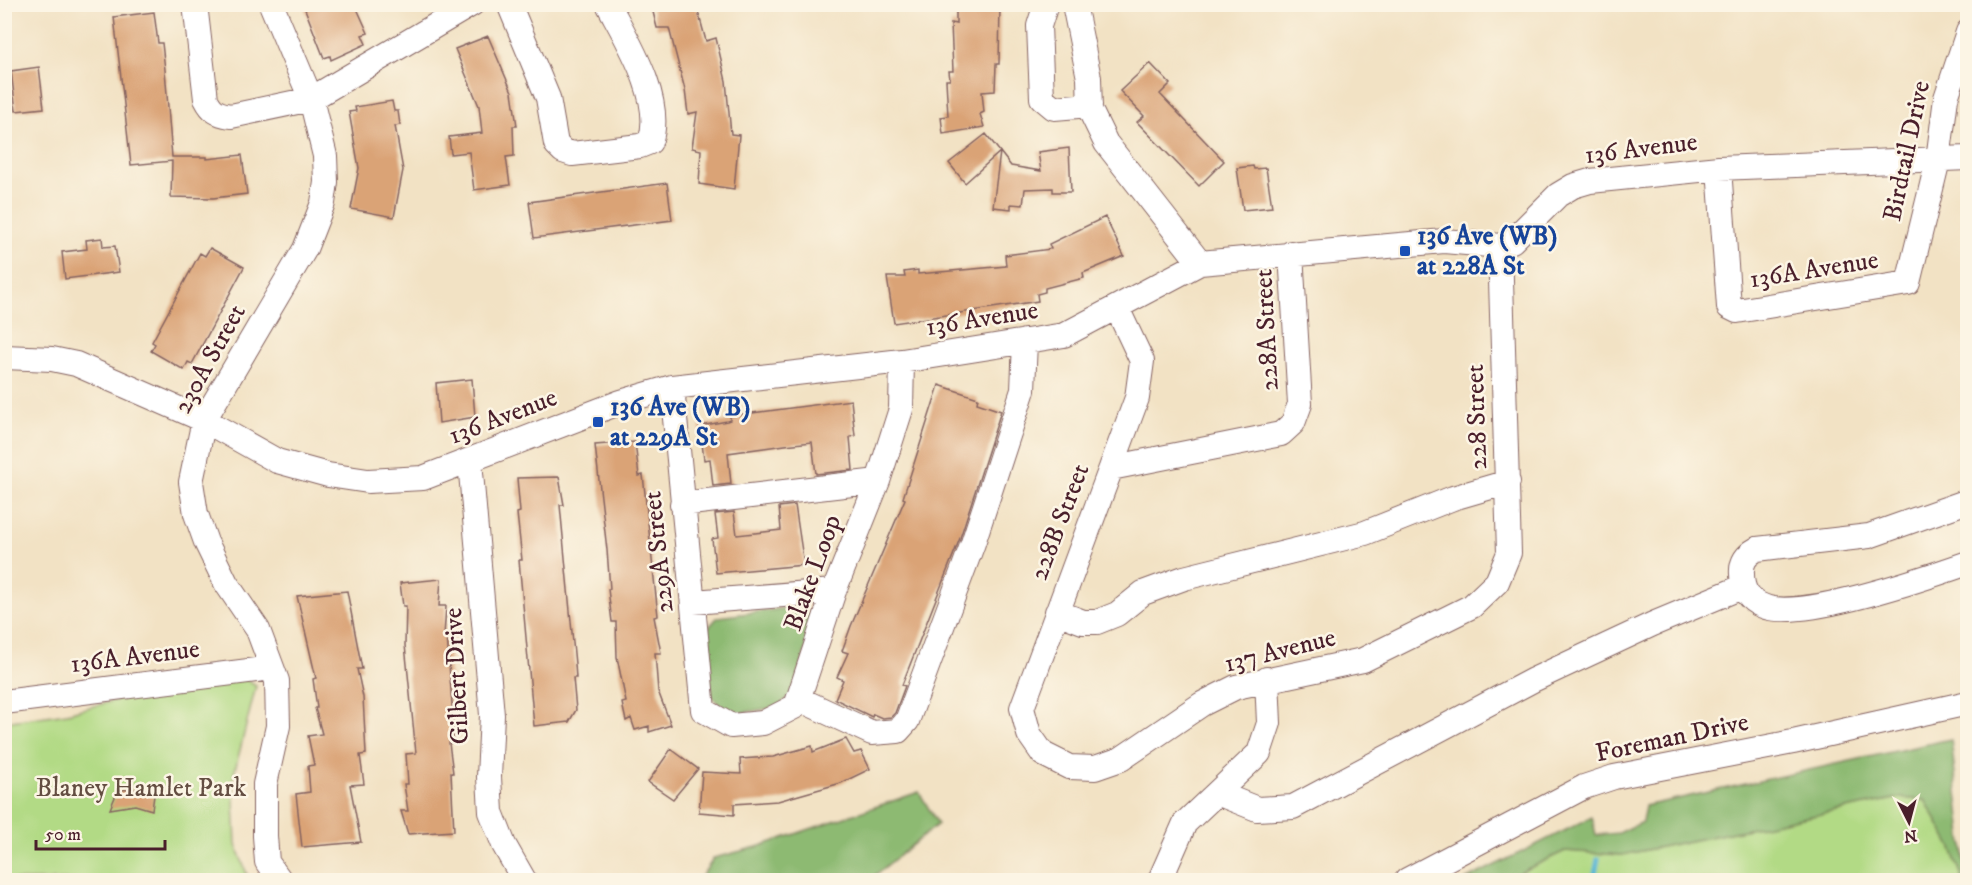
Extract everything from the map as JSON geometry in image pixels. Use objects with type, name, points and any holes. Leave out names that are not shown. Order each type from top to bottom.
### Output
[{"type":"street","points":[[195,4],[206,99],[211,109],[219,115],[231,117],[311,99],[472,4]]},
{"type":"street","name":"230A Street","points":[[271,4],[311,99],[325,156],[326,182],[323,203],[305,249],[204,420],[191,482],[196,514],[206,542],[226,583],[258,630],[277,681],[278,726],[265,784],[265,836],[267,862],[280,880]]},
{"type":"street","points":[[509,4],[548,98],[556,144],[563,151],[572,154],[640,147],[650,142],[654,130],[645,73],[608,4]]},
{"type":"street","points":[[1046,4],[1039,26],[1042,98],[1054,108],[1090,105]]},
{"type":"street","points":[[1074,4],[1089,78],[1090,105],[1106,143],[1200,263]]},
{"type":"street","name":"Birdtail Drive","points":[[1908,283],[1938,160],[1946,98],[1968,32]]},
{"type":"street","name":"136 Avenue","points":[[4,357],[52,359],[76,364],[204,420],[277,461],[328,476],[368,481],[423,478],[621,402],[672,387],[902,361],[1064,335],[1200,263],[1444,241],[1500,246],[1512,241],[1557,195],[1573,186],[1590,181],[1719,168],[1968,158]]},
{"type":"street","name":"136A Avenue","points":[[1719,168],[1729,307],[1737,311],[1908,283]]},
{"type":"street","name":"228 Street","points":[[1497,582],[1509,553],[1500,246]]},
{"type":"street","name":"228A Street","points":[[1111,468],[1281,434],[1293,423],[1300,404],[1291,253]]},
{"type":"street","name":"228B Street","points":[[1043,754],[1029,734],[1022,708],[1137,398],[1142,361],[1117,308]]},
{"type":"street","points":[[799,699],[872,733],[898,731],[907,721],[973,543],[1023,390],[1025,341]]},
{"type":"street","name":"Blake Loop","points":[[799,699],[834,591],[878,481],[901,409],[902,361]]},
{"type":"street","name":"229A Street","points":[[672,387],[703,710],[731,726],[763,723],[796,706],[799,699]]},
{"type":"street","name":"Gilbert Drive","points":[[470,461],[492,715],[489,777],[491,812],[504,845],[524,880]]},
{"type":"street","points":[[682,504],[878,481]]},
{"type":"street","points":[[1057,612],[1083,622],[1097,622],[1117,614],[1143,593],[1184,578],[1365,533],[1453,498],[1508,482]]},
{"type":"street","points":[[1968,501],[1869,537],[1757,549],[1746,555],[1742,587],[1751,599],[1765,607],[1793,608],[1837,602],[1893,589],[1968,563]]},
{"type":"street","name":"137 Avenue","points":[[1043,754],[1069,767],[1095,768],[1120,759],[1202,704],[1236,687],[1363,660],[1472,606],[1497,582]]},
{"type":"street","points":[[1217,793],[1257,809],[1293,807],[1533,680],[1653,624],[1742,587]]},
{"type":"street","points":[[693,602],[834,591]]},
{"type":"street","name":"136A Avenue","points":[[4,702],[272,668]]},
{"type":"street","points":[[1160,880],[1185,823],[1259,753],[1269,723],[1266,679]]},
{"type":"street","name":"Foreman Drive","points":[[1407,880],[1584,787],[1614,777],[1968,703]]},
{"type":"green space","points":[[801,606],[812,618],[812,627],[794,692],[778,707],[734,714],[724,710],[710,694],[707,629],[718,617]]},
{"type":"green space","name":"Blaney Hamlet Park","points":[[231,670],[256,686],[233,778],[236,845],[249,880],[5,880],[5,722],[67,713]]},
{"type":"green space","points":[[1951,739],[1967,880],[1963,880],[1952,848],[1925,800],[1899,798],[1622,855],[1565,851],[1504,880],[1465,880],[1592,817],[1596,835],[1619,833],[1642,822],[1645,806]]},
{"type":"green space","points":[[919,792],[938,824],[869,880],[699,880],[714,858],[757,847]]},
{"type":"green space","points":[[1899,798],[1925,800],[1952,848],[1963,880],[1504,880],[1565,851],[1622,855]]},
{"type":"building","points":[[303,4],[355,4],[368,33],[362,35],[366,44],[331,60],[330,56],[324,58]]},
{"type":"building","points":[[651,4],[696,4],[706,41],[716,38],[726,81],[731,134],[739,135],[734,189],[699,184],[701,150],[692,148],[697,112],[688,114],[685,90],[669,28],[657,28]]},
{"type":"building","points":[[956,4],[1000,4],[999,64],[996,64],[995,91],[982,92],[984,112],[980,114],[984,127],[943,134],[941,117],[948,116],[946,80],[950,80],[949,71],[953,71],[951,23],[956,24]]},
{"type":"building","points":[[154,12],[158,43],[162,43],[172,157],[207,157],[207,159],[242,155],[247,194],[213,198],[171,197],[172,161],[131,165],[114,17]]},
{"type":"building","points":[[488,36],[512,92],[517,126],[513,126],[514,156],[506,157],[510,185],[474,190],[469,152],[451,154],[449,137],[482,133],[479,106],[455,49]]},
{"type":"building","points":[[1150,63],[1170,84],[1160,94],[1224,161],[1199,186],[1137,122],[1144,116],[1120,91]]},
{"type":"building","points":[[39,67],[44,108],[16,111],[11,71]]},
{"type":"building","points":[[392,101],[394,111],[398,111],[400,125],[395,126],[403,170],[394,217],[351,209],[359,168],[349,112],[356,111],[355,107]]},
{"type":"building","points":[[986,134],[1011,166],[1041,171],[1038,152],[1069,148],[1071,192],[1053,192],[1053,188],[1025,189],[1023,205],[1011,204],[1011,209],[993,207],[1000,152],[965,183],[949,163]]},
{"type":"building","points":[[1253,166],[1254,169],[1266,168],[1272,207],[1243,210],[1237,168]]},
{"type":"building","points":[[667,183],[672,220],[534,238],[529,202]]},
{"type":"building","points":[[1105,217],[1124,256],[1083,273],[1084,278],[1045,288],[1045,292],[1037,294],[1038,301],[894,323],[887,277],[905,277],[904,272],[918,270],[918,274],[1006,266],[1005,255],[1051,249],[1049,244]]},
{"type":"building","points":[[102,238],[103,247],[115,246],[119,272],[65,279],[62,252],[87,249],[86,240]]},
{"type":"building","points":[[210,248],[244,267],[192,364],[188,362],[184,370],[151,351],[155,344],[152,342],[200,253],[205,256]]},
{"type":"building","points":[[472,379],[475,417],[439,423],[436,383]]},
{"type":"building","points":[[939,385],[978,398],[977,403],[1001,411],[960,538],[902,685],[905,686],[895,713],[891,717],[882,718],[873,714],[872,717],[835,699],[843,680],[837,677],[848,653],[842,651],[905,499],[903,498]]},
{"type":"building","points":[[851,400],[855,436],[850,437],[853,470],[816,474],[812,442],[785,445],[728,453],[731,484],[713,486],[710,459],[704,460],[700,426],[730,420],[730,416]]},
{"type":"building","points":[[635,442],[639,476],[643,475],[658,616],[654,617],[661,653],[655,653],[658,691],[671,725],[649,732],[649,726],[635,730],[631,718],[626,721],[622,703],[626,702],[617,657],[616,622],[612,622],[608,589],[610,589],[607,550],[595,445]]},
{"type":"building","points":[[559,477],[564,505],[560,505],[575,664],[576,678],[573,678],[576,710],[569,722],[534,726],[519,560],[522,560],[517,513],[520,512],[517,478]]},
{"type":"building","points":[[795,505],[804,565],[716,573],[712,539],[718,538],[715,514],[734,512],[737,535],[781,530],[779,507]]},
{"type":"building","points":[[441,579],[439,606],[446,606],[444,636],[447,636],[453,718],[453,743],[449,743],[453,773],[451,773],[454,831],[408,834],[401,811],[408,811],[404,784],[408,784],[406,754],[416,753],[405,645],[406,606],[403,606],[400,583]]},
{"type":"building","points":[[347,591],[362,669],[357,669],[363,697],[366,754],[360,755],[364,784],[350,785],[361,842],[302,847],[296,794],[310,792],[308,766],[314,765],[308,736],[322,734],[315,708],[317,708],[313,679],[316,678],[297,596]]},
{"type":"building","points":[[846,739],[854,753],[861,751],[870,769],[841,783],[778,801],[734,804],[734,815],[699,812],[702,772],[741,774],[740,759],[773,757],[812,746],[813,752]]},
{"type":"building","points":[[671,749],[698,769],[673,799],[648,782]]},
{"type":"building","points":[[155,788],[152,810],[135,805],[110,809],[118,790]]},
{"type":"waterway","points":[[1594,879],[1598,859]]},
{"type":"place","name":"136 Ave (WB) at 228A St","points":[[1405,251]]},
{"type":"place","name":"136 Ave (WB) at 229A St","points":[[598,422]]}]
